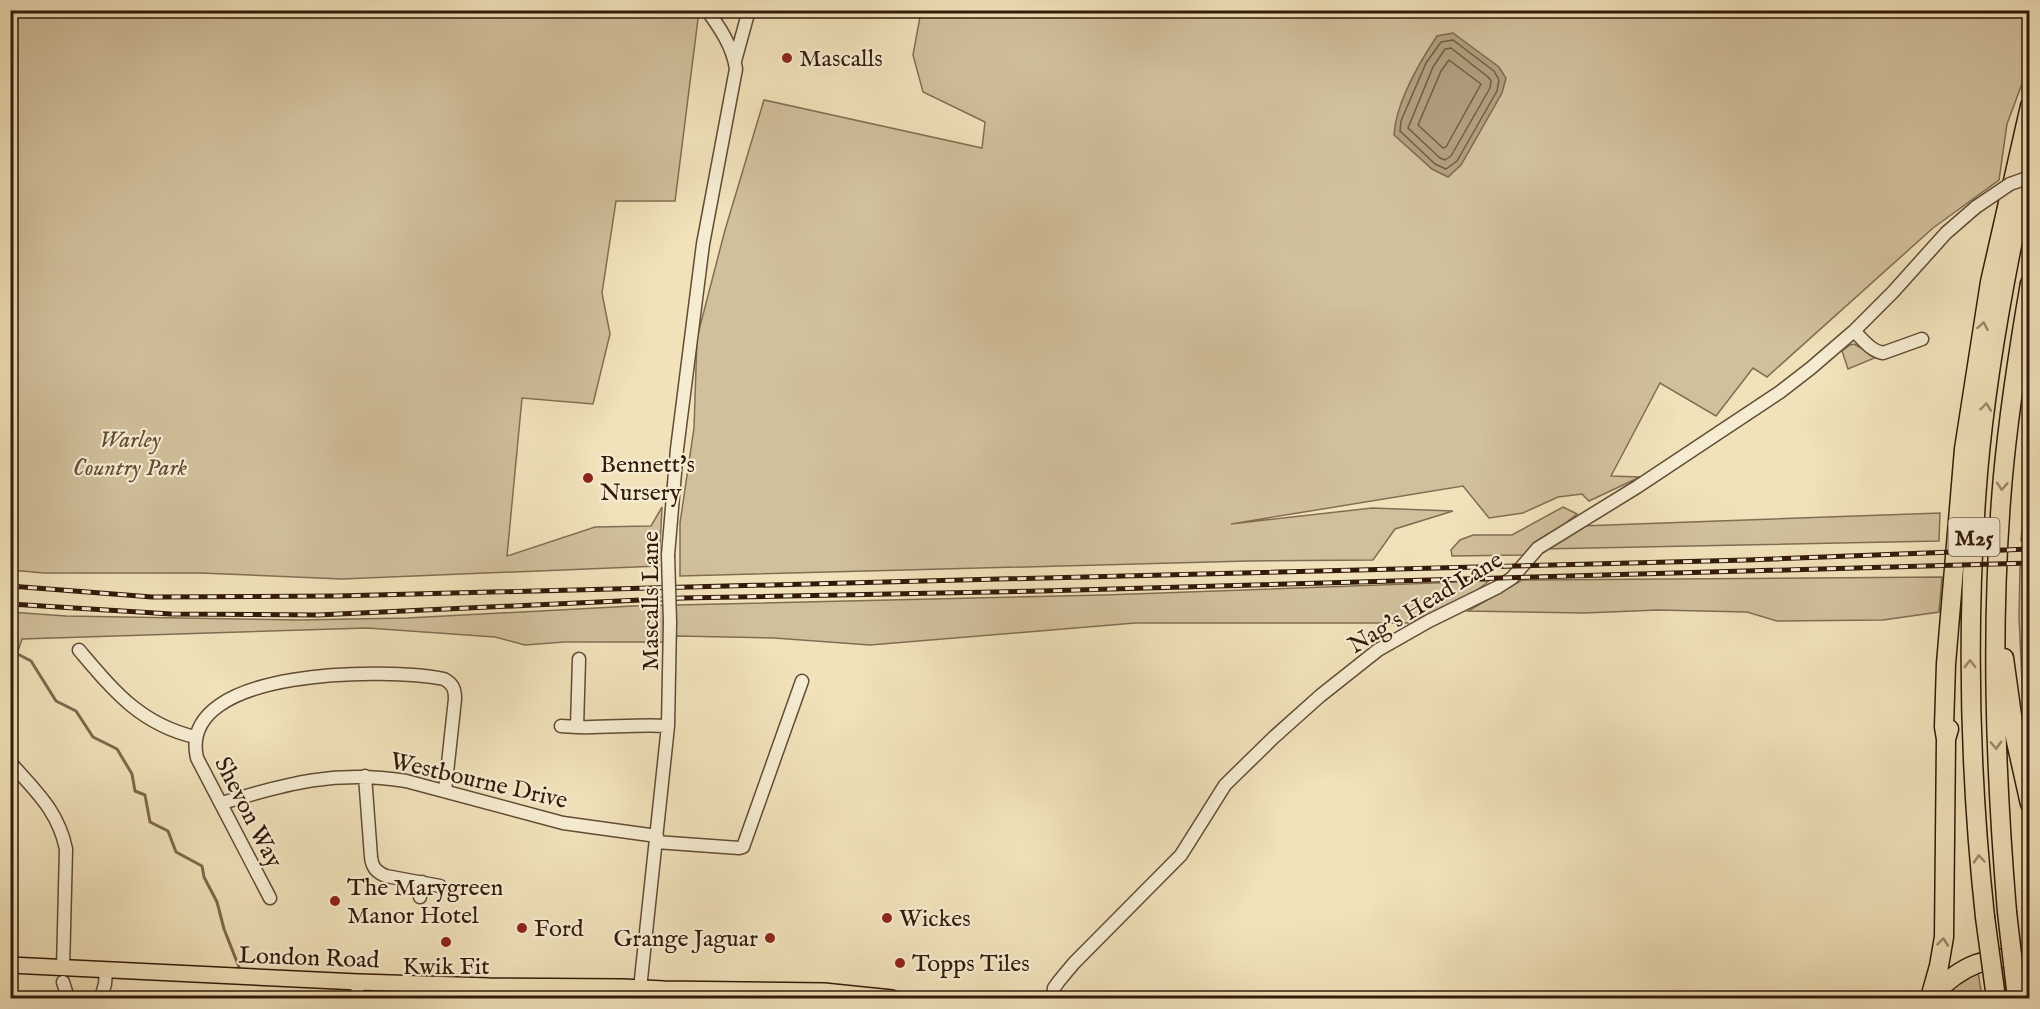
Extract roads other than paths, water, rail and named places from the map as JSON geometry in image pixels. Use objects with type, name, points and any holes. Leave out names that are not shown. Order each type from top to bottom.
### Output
[{"type":"highway","name":"M25","points":[[1947,739],[1944,727],[1946,664],[1964,449],[1990,282],[2030,106]]},
{"type":"highway","name":"M25","points":[[1996,999],[1985,917],[1974,789],[1970,686],[1974,539],[1983,432],[2002,298],[2030,160]]},
{"type":"highway","name":"M25","points":[[2018,999],[2007,912],[1998,780],[1995,706],[1996,624],[2003,475],[2030,283]]},
{"type":"highway","name":"M25","points":[[1930,999],[1944,938],[1947,739],[1950,725],[1953,655],[1964,528],[1972,477],[1983,432]]},
{"type":"highway","name":"M25","points":[[1996,624],[2004,658],[2015,737],[2030,804]]},
{"type":"highway","points":[[1930,999],[1959,971],[1977,963],[2030,957]]},
{"type":"main road","name":"London Road","points":[[10,965],[63,976],[106,971],[640,993],[824,991],[892,999]]},
{"type":"street","name":"Mascalls Lane","points":[[640,993],[668,726],[670,622],[668,555],[677,449],[700,267],[736,69],[723,33],[707,10]]},
{"type":"street","points":[[735,61],[749,10]]},
{"type":"street","points":[[723,33],[744,26]]},
{"type":"street","name":"Nag's Head Lane","points":[[1053,999],[1054,988],[1074,963],[1181,855],[1225,785],[1320,696],[1377,650],[1512,578],[1538,548],[1637,487],[1780,392],[1854,331],[1893,292],[1946,232],[2001,190],[2030,177]]},
{"type":"street","points":[[1854,331],[1869,346],[1883,353],[1922,339]]},
{"type":"street","points":[[79,650],[114,692],[142,716],[166,728],[195,737]]},
{"type":"street","points":[[577,727],[579,659]]},
{"type":"street","name":"Shevon Way","points":[[270,898],[197,758],[195,737],[197,729],[218,706],[233,696],[257,688],[306,678],[342,674],[400,674],[444,679],[451,683],[455,690],[445,791]]},
{"type":"street","name":"Westbourne Drive","points":[[222,803],[278,786],[308,780],[365,776],[445,791],[563,822],[656,839],[739,848],[743,847],[802,681]]},
{"type":"street","points":[[561,726],[600,728],[648,724],[668,726]]},
{"type":"street","points":[[10,762],[56,816],[63,835],[66,849],[63,976],[68,999]]},
{"type":"street","points":[[365,776],[373,867],[386,876],[440,886]]},
{"type":"street","points":[[420,897],[422,882]]},
{"type":"street","points":[[101,999],[106,971]]},
{"type":"street","points":[[357,999],[358,982]]},
{"type":"water","points":[[1453,33],[1499,67],[1506,78],[1502,93],[1461,165],[1448,177],[1432,169],[1394,135],[1399,109],[1423,58],[1437,36]]},
{"type":"waterway","points":[[10,650],[31,661],[56,701],[76,711],[93,737],[117,749],[132,774],[135,791],[145,795],[150,822],[168,831],[176,852],[202,866],[204,877],[217,902],[224,929],[239,967]]},
{"type":"railway","points":[[10,586],[152,597],[337,596],[1747,560],[2030,549]]},
{"type":"railway","points":[[10,604],[171,614],[318,615],[683,598],[1041,591],[2030,563]]},
{"type":"place","name":"Mascalls","points":[[787,58]]},
{"type":"place","name":"Bennett's Nursery","points":[[588,478]]},
{"type":"place","name":"The Marygreen Manor Hotel","points":[[335,901]]},
{"type":"place","name":"Wickes","points":[[887,918]]},
{"type":"place","name":"Ford","points":[[522,928]]},
{"type":"place","name":"Grange Jaguar","points":[[770,938]]},
{"type":"place","name":"Kwik Fit","points":[[446,942]]},
{"type":"place","name":"Topps Tiles","points":[[900,963]]},
{"type":"park label","name":"Warley Country Park","points":[[130,453]]}]
